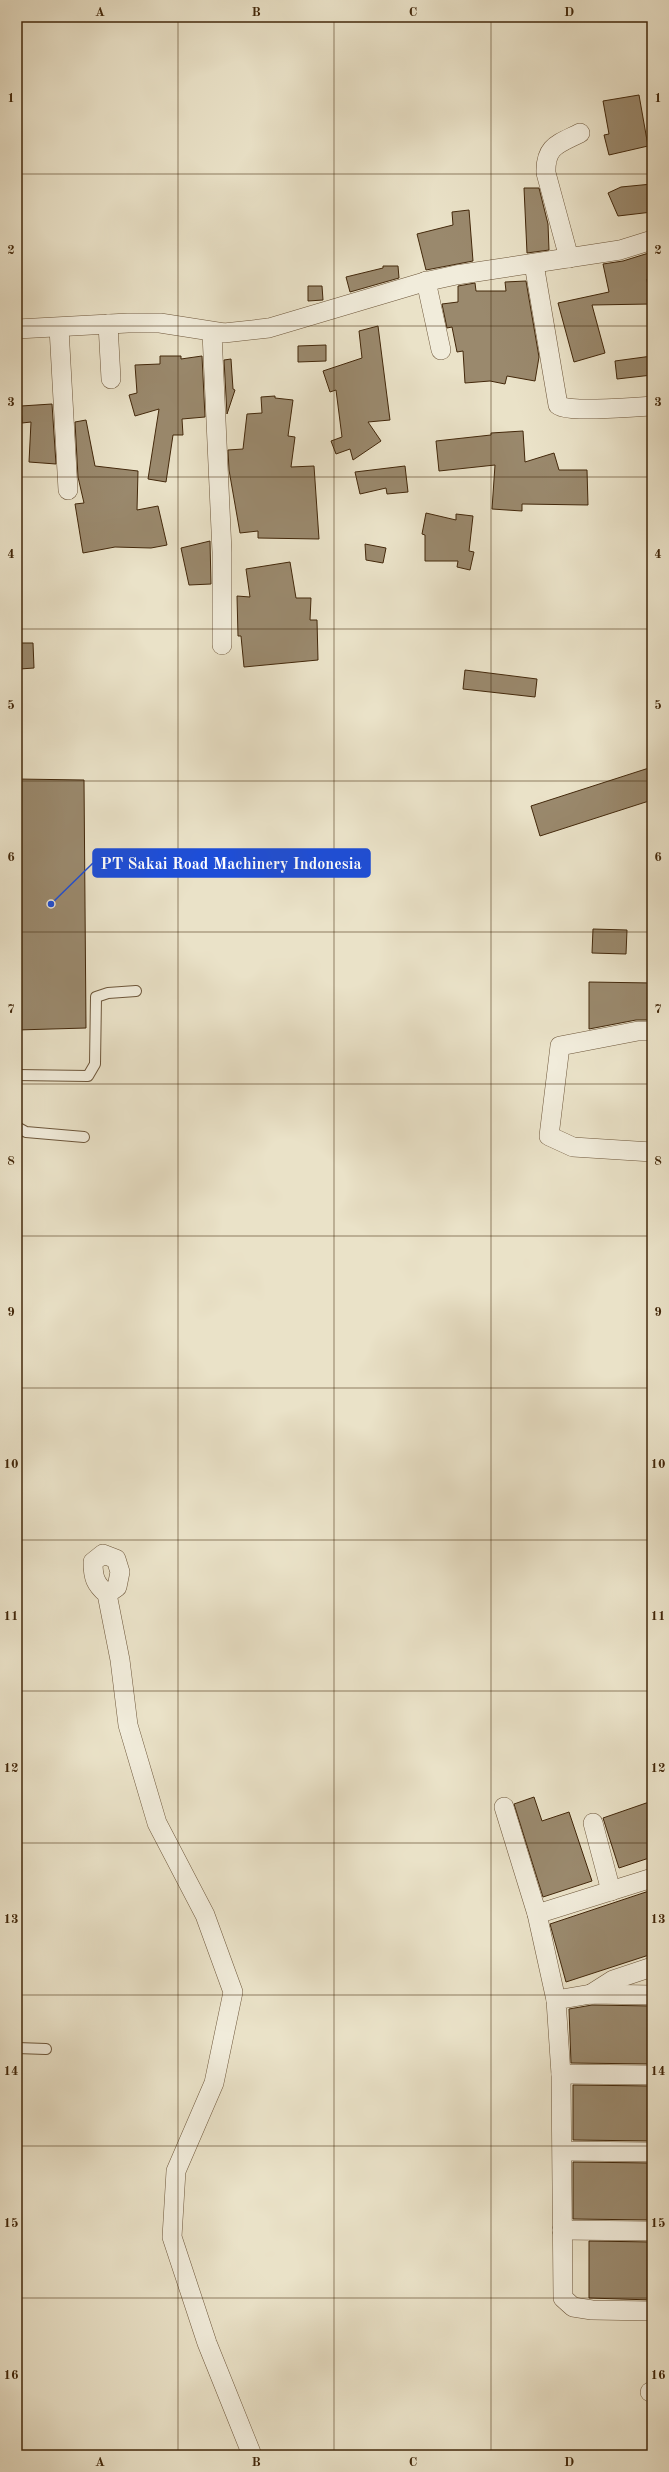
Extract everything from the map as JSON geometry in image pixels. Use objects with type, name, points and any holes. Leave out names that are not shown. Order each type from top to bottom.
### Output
[{"type":"street","points":[[569,258],[546,173],[545,160],[550,149],[580,133]]},
{"type":"street","points":[[17,329],[160,323],[212,333],[269,328],[426,281],[620,250],[652,240]]},
{"type":"street","points":[[534,264],[558,405],[562,408],[579,409],[652,406]]},
{"type":"street","points":[[426,281],[441,350]]},
{"type":"street","points":[[108,324],[111,379]]},
{"type":"street","points":[[59,328],[68,490]]},
{"type":"street","points":[[212,333],[222,552],[222,646]]},
{"type":"street","points":[[652,1031],[638,1031],[560,1046],[549,1136],[572,1147],[652,1152]]},
{"type":"street","points":[[107,1594],[120,1660],[128,1725],[156,1823],[205,1915],[232,1992],[214,2083],[176,2171],[172,2237],[207,2343],[252,2455]]},
{"type":"street","points":[[504,1807],[537,1914],[556,2000],[561,2074],[563,2298],[568,2306],[592,2310],[652,2311]]},
{"type":"street","points":[[593,1823],[611,1891]]},
{"type":"street","points":[[537,1914],[652,1878]]},
{"type":"street","points":[[591,1994],[613,1980],[652,1967]]},
{"type":"street","points":[[556,2000],[591,1994],[652,1995]]},
{"type":"street","points":[[561,2074],[652,2075]]},
{"type":"street","points":[[562,2151],[652,2152]]},
{"type":"street","points":[[562,2230],[652,2231]]},
{"type":"lane","points":[[17,1075],[88,1076],[95,1064],[96,997],[108,993],[136,991]]},
{"type":"lane","points":[[17,1128],[26,1132],[84,1137]]},
{"type":"lane","points":[[17,2048],[46,2049]]},
{"type":"building","points":[[639,95],[648,146],[609,155],[604,135],[609,134],[603,101]]},
{"type":"building","points":[[652,184],[652,212],[618,216],[608,193],[621,187]]},
{"type":"building","points":[[524,188],[539,188],[548,224],[549,250],[527,253]]},
{"type":"building","points":[[469,210],[473,261],[426,270],[417,234],[453,225],[452,212]]},
{"type":"building","points":[[652,252],[652,277],[647,279],[650,304],[592,305],[605,353],[574,362],[558,303],[609,292],[603,264],[623,261]]},
{"type":"building","points":[[383,266],[398,266],[399,278],[350,292],[346,277],[383,268]]},
{"type":"building","points":[[526,281],[539,357],[535,381],[507,376],[505,384],[490,381],[465,383],[463,351],[457,352],[452,327],[447,328],[442,304],[458,302],[458,286],[475,283],[476,291],[506,291],[505,282]]},
{"type":"building","points":[[308,286],[322,286],[323,300],[308,301]]},
{"type":"building","points":[[378,326],[390,420],[368,422],[381,441],[353,460],[350,449],[336,454],[331,441],[342,437],[336,390],[330,392],[323,371],[362,358],[359,331]]},
{"type":"building","points":[[326,345],[326,361],[298,362],[298,346]]},
{"type":"building","points":[[160,356],[181,356],[181,359],[202,356],[205,417],[182,419],[183,435],[173,435],[166,482],[148,479],[159,409],[135,416],[129,395],[137,393],[135,365],[160,364]]},
{"type":"building","points":[[652,356],[652,375],[617,379],[615,361]]},
{"type":"building","points":[[231,359],[233,389],[235,390],[227,414],[224,360]]},
{"type":"building","points":[[275,396],[275,398],[293,400],[288,436],[295,437],[291,467],[314,466],[319,539],[258,538],[258,531],[240,533],[229,470],[228,450],[243,449],[247,414],[262,413],[261,397]]},
{"type":"building","points":[[52,404],[56,464],[29,462],[31,422],[22,423],[21,406]]},
{"type":"building","points":[[86,420],[95,466],[138,471],[137,510],[158,506],[167,545],[151,548],[115,547],[83,553],[75,504],[84,503],[78,477],[75,422]]},
{"type":"building","points":[[523,431],[525,462],[554,453],[559,470],[587,470],[588,505],[522,504],[522,511],[492,509],[495,465],[439,471],[436,441],[491,435],[491,433]]},
{"type":"building","points":[[405,466],[408,492],[387,494],[386,488],[360,494],[355,472]]},
{"type":"building","points":[[426,513],[456,520],[456,514],[473,516],[469,551],[474,552],[470,570],[457,567],[458,561],[425,561],[425,535],[422,534]]},
{"type":"building","points":[[210,541],[211,584],[189,585],[181,548]]},
{"type":"building","points":[[365,544],[386,548],[383,563],[366,560]]},
{"type":"building","points":[[290,562],[296,598],[311,598],[310,620],[317,620],[318,660],[244,667],[241,636],[238,636],[237,596],[250,597],[246,569]]},
{"type":"building","points":[[19,643],[33,643],[34,668],[20,669]]},
{"type":"building","points":[[465,670],[537,679],[535,697],[463,689]]},
{"type":"building","points":[[652,767],[652,800],[540,836],[531,806]]},
{"type":"building","points":[[17,779],[84,780],[86,1028],[17,1030]]},
{"type":"building","points":[[593,929],[627,930],[626,954],[592,953]]},
{"type":"building","points":[[589,982],[652,983],[651,1020],[636,1020],[589,1029]]},
{"type":"building","points":[[534,1797],[542,1821],[569,1812],[592,1881],[543,1897],[514,1804]]},
{"type":"building","points":[[652,1801],[652,1857],[619,1868],[603,1818]]},
{"type":"building","points":[[652,1890],[652,1954],[566,1982],[550,1924]]},
{"type":"building","points":[[592,2005],[652,2006],[652,2064],[571,2063],[569,2009]]},
{"type":"building","points":[[573,2085],[652,2086],[652,2141],[573,2140]]},
{"type":"building","points":[[573,2162],[652,2163],[652,2220],[573,2219]]},
{"type":"building","points":[[589,2241],[652,2242],[652,2300],[589,2298]]},
{"type":"place","name":"PT Sakai Road Machinery Indonesia","points":[[51,904]]}]
